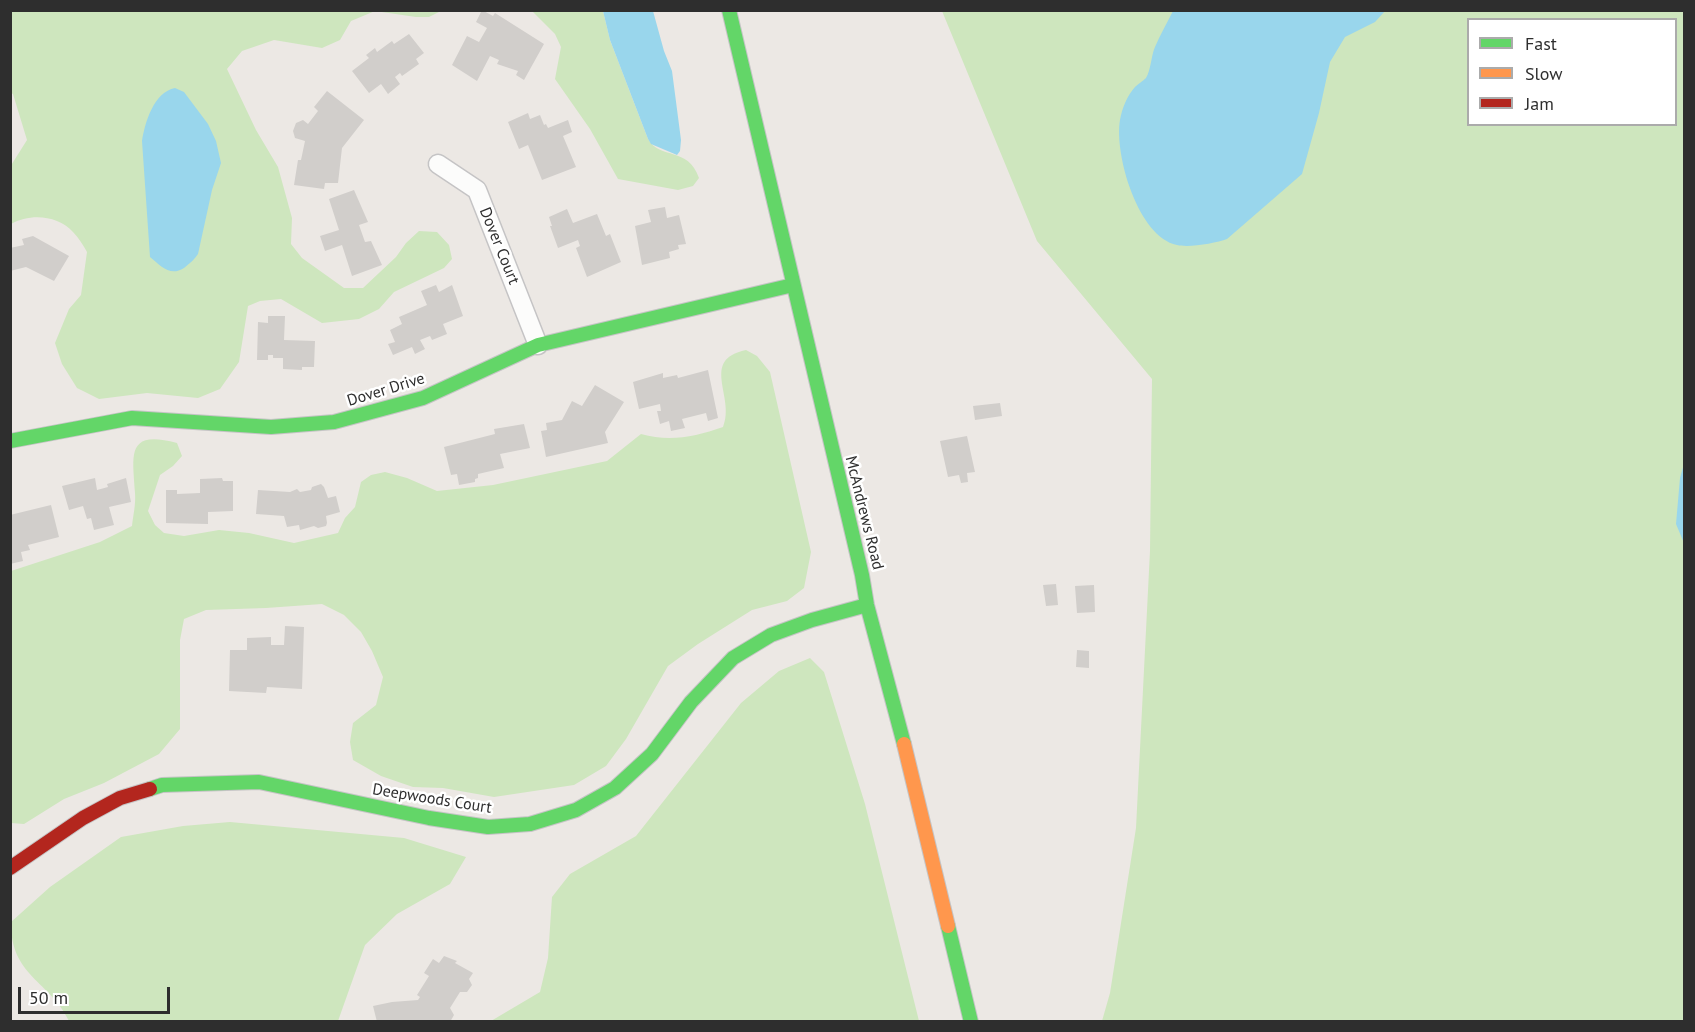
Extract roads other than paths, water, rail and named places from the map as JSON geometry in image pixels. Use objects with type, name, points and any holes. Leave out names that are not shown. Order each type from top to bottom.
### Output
[{"type":"street","name":"McAndrews Road","points":[[729,10],[862,575],[867,605],[912,776],[971,1022]]},
{"type":"street","name":"Dover Court","points":[[438,164],[477,190],[538,345]]},
{"type":"street","name":"Dover Drive","points":[[10,441],[132,418],[271,427],[334,423],[423,398],[538,345],[793,285]]},
{"type":"street","name":"Deepwoods Court","points":[[10,868],[83,818],[120,798],[162,785],[259,782],[429,818],[488,827],[530,824],[576,810],[615,788],[652,754],[691,702],[733,658],[771,635],[812,620],[867,605]]},
{"type":"water","points":[[603,11],[653,11],[672,71],[681,140],[680,151],[677,155],[651,144],[648,139],[610,40]]},
{"type":"water","points":[[1173,11],[1385,11],[1375,22],[1345,37],[1330,62],[1302,174],[1227,239],[1182,246],[1163,239],[1140,211],[1125,172],[1119,135],[1125,102],[1135,87],[1146,78],[1155,47]]},
{"type":"water","points":[[175,88],[184,92],[208,124],[216,141],[221,163],[212,190],[198,254],[184,268],[170,271],[150,257],[142,141],[145,125],[156,102],[161,95]]},
{"type":"water","points":[[1684,464],[1684,543],[1676,524],[1680,478]]}]
